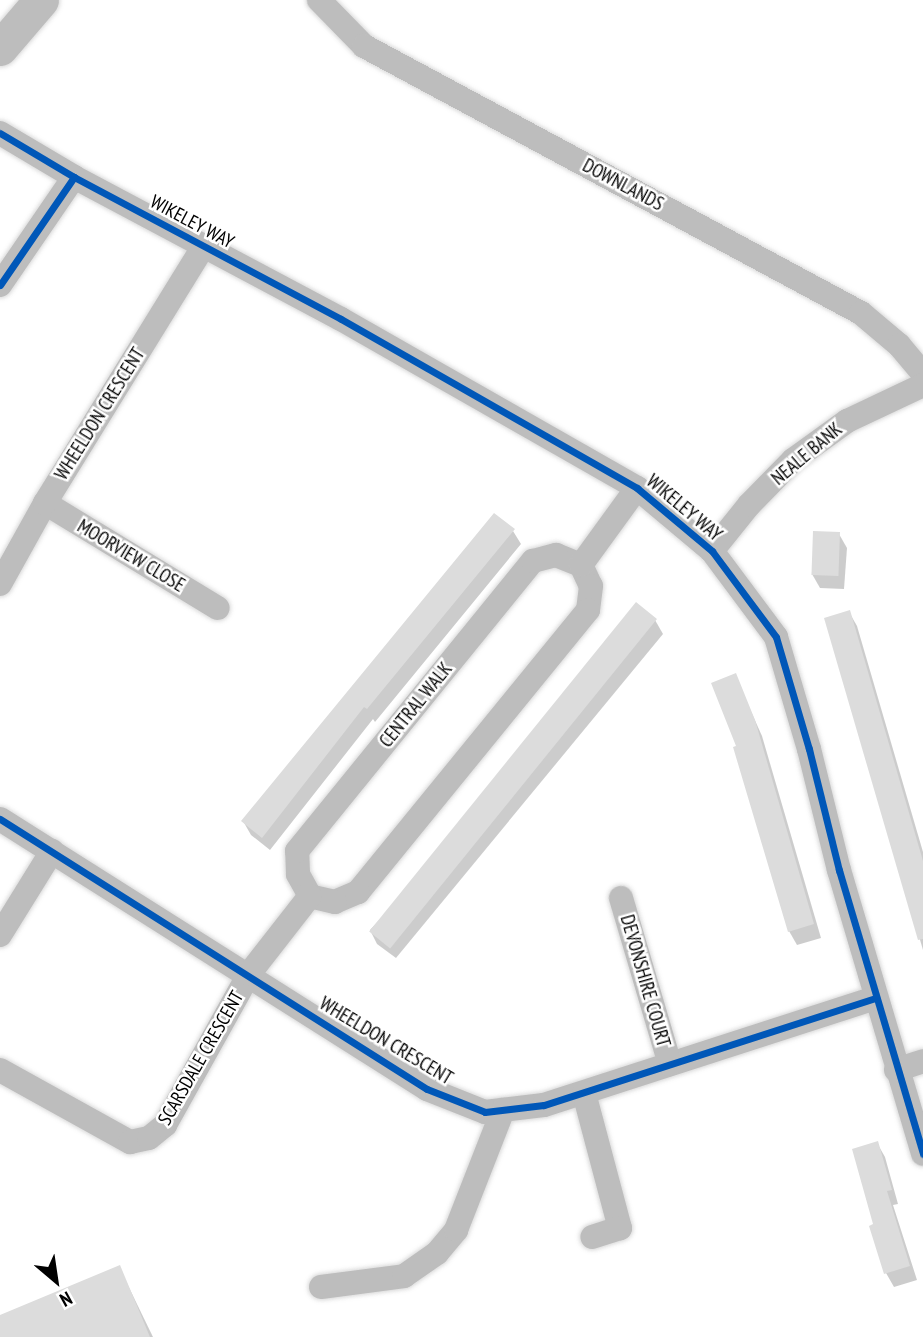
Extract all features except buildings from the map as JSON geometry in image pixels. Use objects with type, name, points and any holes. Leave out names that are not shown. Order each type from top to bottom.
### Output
[{"type":"highway","points":[[0,48],[41,0]]},
{"type":"street","name":"DOWNLANDS","points":[[319,0],[364,46],[861,313],[899,345],[923,374]]},
{"type":"street","name":"WIKELEY WAY","points":[[0,133],[74,177],[341,319],[637,488],[712,551],[776,637],[896,1070],[923,1154]]},
{"type":"street","points":[[0,285],[74,177]]},
{"type":"street","name":"WHEELDON CRESCENT","points":[[0,584],[45,503],[204,246]]},
{"type":"street","name":"NEALE BANK","points":[[712,551],[749,505],[793,460],[846,421],[923,385]]},
{"type":"street","points":[[249,974],[310,896],[335,902],[358,892],[588,610],[592,586],[581,565],[637,488]]},
{"type":"street","name":"MOORVIEW CLOSE","points":[[45,503],[218,608]]},
{"type":"street","name":"CENTRAL WALK","points":[[310,896],[299,874],[297,851],[533,561],[556,555],[581,565]]},
{"type":"street","name":"WHEELDON CRESCENT","points":[[0,819],[427,1089],[485,1112],[544,1105],[876,998]]},
{"type":"street","points":[[0,935],[52,851]]},
{"type":"street","name":"DEVONSHIRE COURT","points":[[621,898],[670,1064]]},
{"type":"street","name":"SCARSDALE CRESCENT","points":[[0,1070],[130,1142],[149,1138],[165,1125],[249,974]]},
{"type":"street","points":[[896,1070],[923,1061]]},
{"type":"street","points":[[584,1093],[620,1228],[592,1237]]},
{"type":"street","points":[[321,1287],[404,1276],[438,1253],[456,1230],[503,1110]]},
{"type":"cycle path","points":[[0,133],[74,177],[341,319],[637,488],[712,551],[776,637],[809,749],[839,870],[923,1154]]},
{"type":"cycle path","points":[[0,285],[74,177]]},
{"type":"cycle path","points":[[0,819],[427,1089],[485,1112],[544,1105],[875,998]]}]
